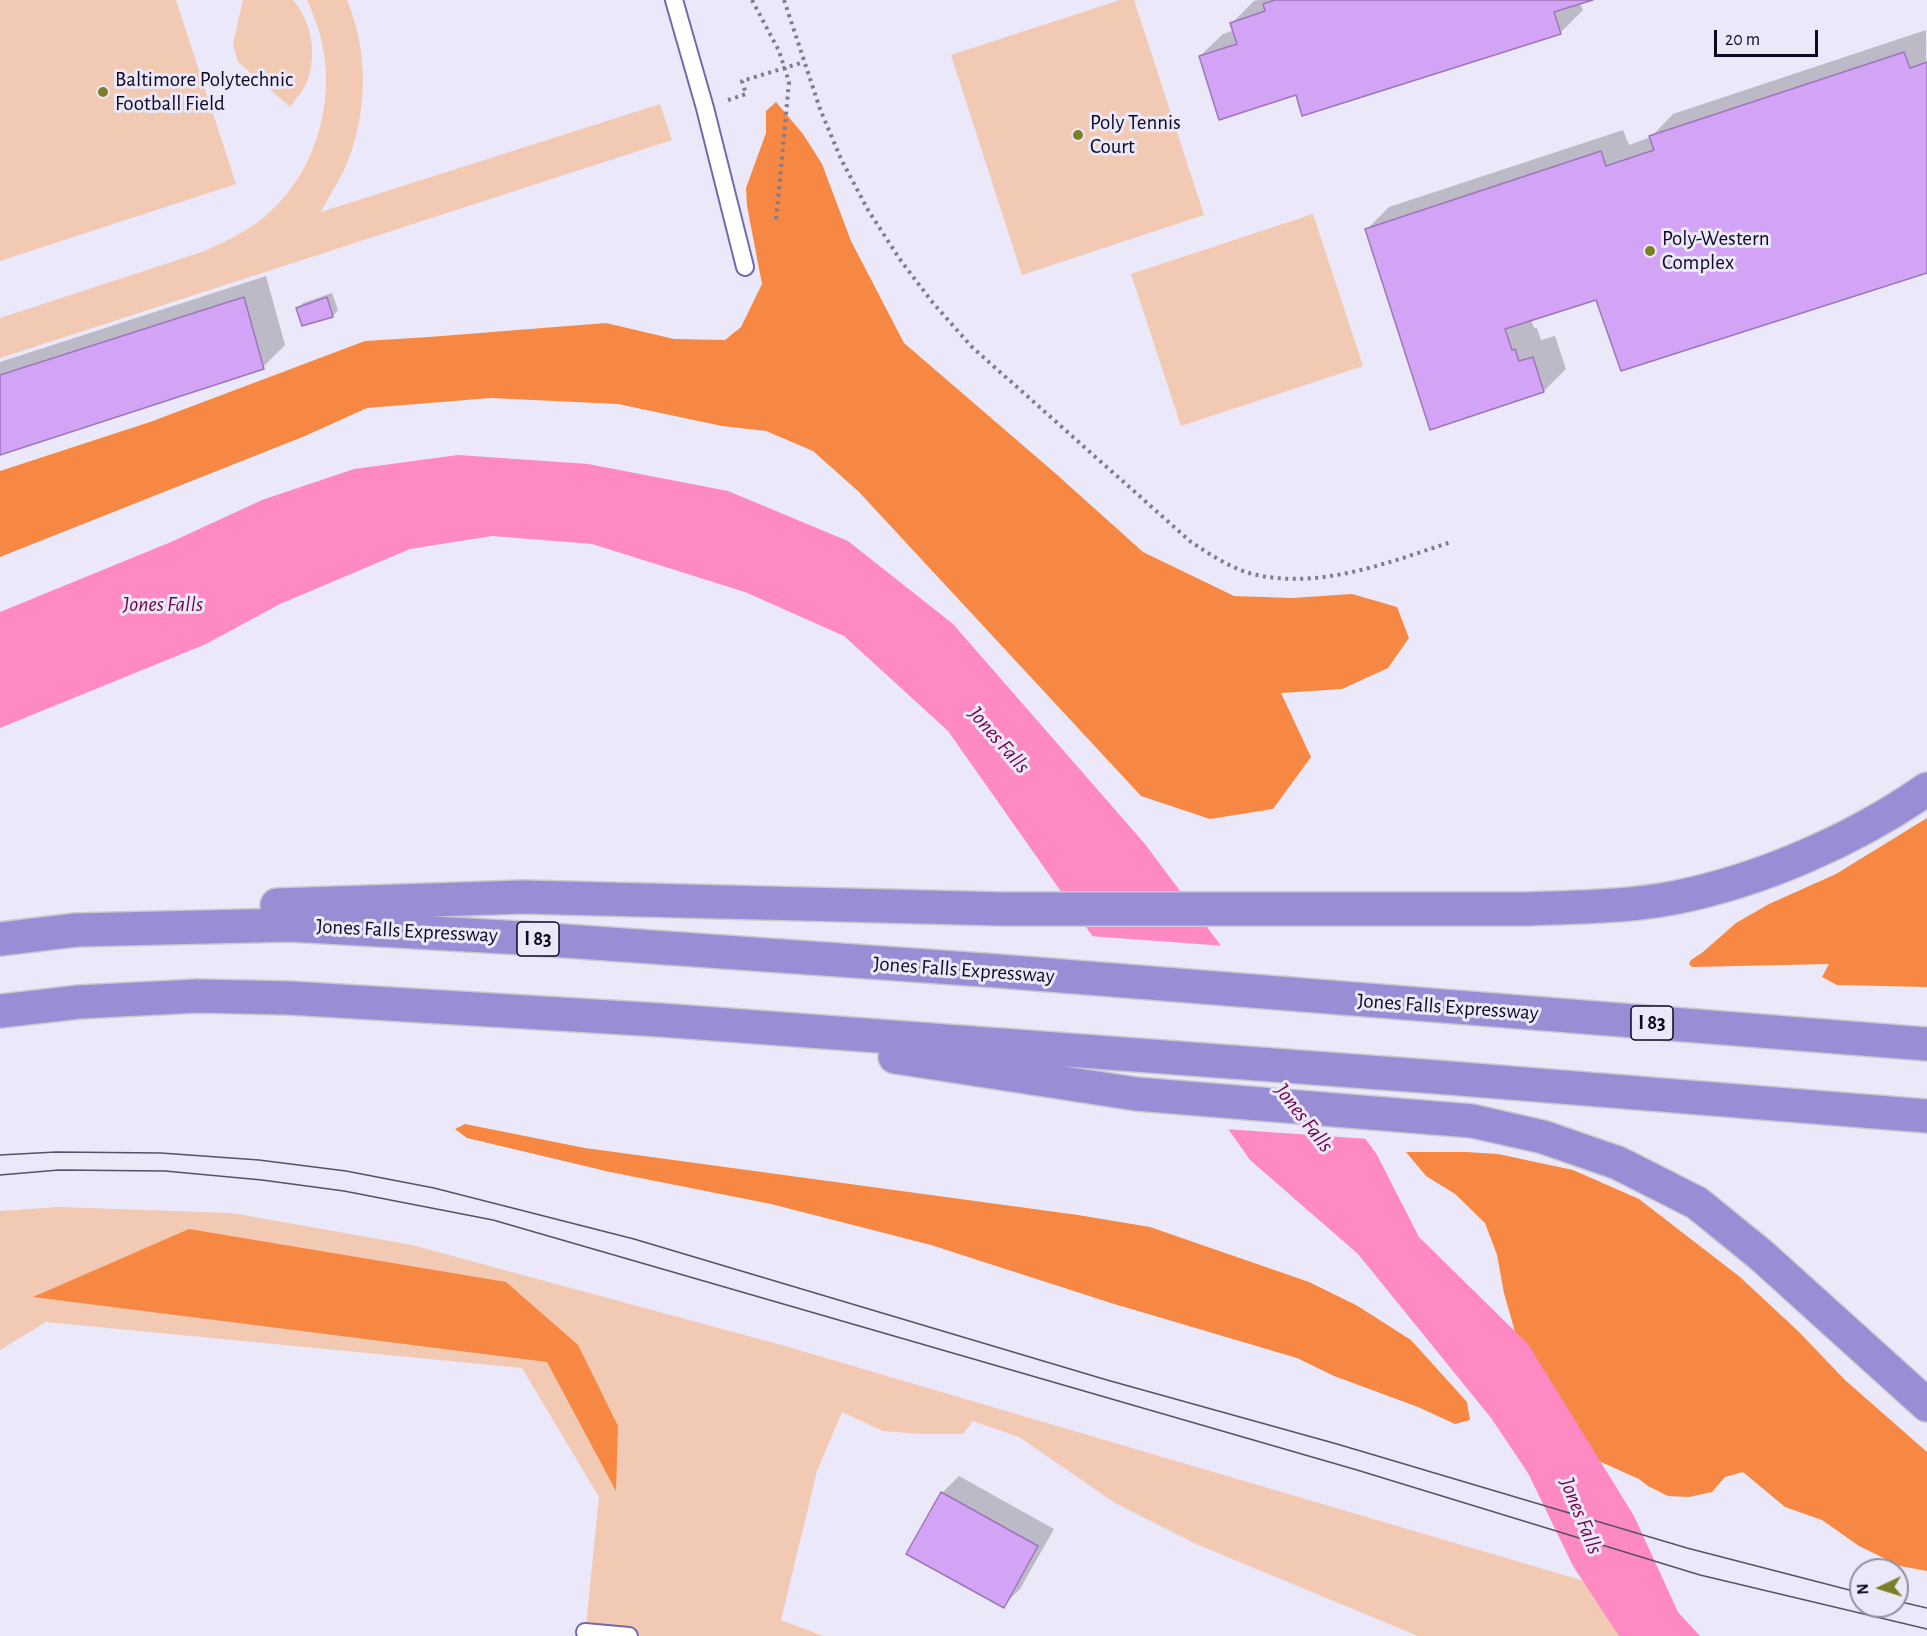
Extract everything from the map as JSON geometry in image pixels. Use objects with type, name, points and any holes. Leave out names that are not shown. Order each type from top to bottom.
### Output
[{"type":"highway","points":[[76,930],[190,912],[276,905],[524,897],[1004,909],[1527,909],[1610,906],[1673,898],[1732,883],[1795,860],[1864,829],[1927,789]]},
{"type":"highway","name":"Jones Falls Expressway","points":[[0,939],[76,930],[290,925],[522,938],[1051,976],[1927,1044]]},
{"type":"highway","points":[[0,1011],[80,1002],[197,996],[289,998],[660,1020],[1927,1116]]},
{"type":"highway","points":[[660,1020],[1136,1094],[1472,1121],[1543,1137],[1618,1163],[1697,1203],[1761,1255],[1927,1405]]},
{"type":"lane","points":[[674,0],[705,108],[745,267]]},
{"type":"lane","points":[[585,1632],[629,1636]]},
{"type":"path","points":[[752,0],[779,51],[789,82],[776,221]]},
{"type":"path","points":[[784,0],[820,109],[841,159],[868,210],[901,261],[933,303],[972,347],[1191,542],[1220,560],[1255,575],[1289,579],[1331,576],[1451,542]]},
{"type":"path","points":[[741,96],[746,94],[742,81],[804,62]]},
{"type":"shaded area","name":"Baltimore Polytechnic Football Field","points":[[0,0],[176,0],[236,184],[0,261]]},
{"type":"shaded area","points":[[243,0],[293,0],[305,18],[311,40],[312,62],[306,84],[290,107],[238,62],[233,44]]},
{"type":"shaded area","points":[[307,0],[347,0],[354,20],[362,62],[362,106],[353,148],[321,212],[660,104],[672,140],[0,358],[0,318],[205,251],[240,234],[256,223],[287,194],[300,175],[318,134],[326,89],[322,43],[318,26]]},
{"type":"shaded area","name":"Poly Tennis Court","points":[[1120,0],[1134,0],[1204,215],[1022,275],[951,55]]},
{"type":"shaded area","points":[[776,102],[803,134],[822,164],[851,241],[904,343],[1143,552],[1234,596],[1292,598],[1352,594],[1397,607],[1409,638],[1388,668],[1342,689],[1281,693],[1311,757],[1273,809],[1210,819],[1141,796],[859,492],[813,451],[766,431],[722,426],[618,404],[491,398],[367,408],[305,436],[0,557],[0,471],[150,422],[365,341],[606,323],[674,339],[725,340],[741,327],[762,284],[747,206],[746,188],[766,133],[766,111]]},
{"type":"shaded area","points":[[1313,214],[1363,366],[1181,426],[1131,274]]},
{"type":"shaded area","points":[[1927,818],[1927,987],[1837,985],[1822,977],[1829,964],[1692,967],[1689,964],[1736,923],[1769,904],[1836,874]]},
{"type":"shaded area","points":[[465,1124],[585,1148],[1078,1215],[1150,1227],[1309,1282],[1356,1305],[1411,1340],[1467,1402],[1470,1420],[1455,1424],[1418,1407],[1334,1376],[1297,1358],[1111,1303],[931,1245],[771,1204],[610,1172],[467,1138],[455,1129]]},
{"type":"shaded area","points":[[1406,1152],[1498,1154],[1573,1170],[1639,1199],[1740,1277],[1798,1331],[1845,1380],[1927,1452],[1927,1571],[1909,1568],[1909,1558],[1884,1558],[1859,1546],[1822,1520],[1785,1507],[1743,1472],[1725,1477],[1712,1492],[1689,1497],[1668,1496],[1639,1479],[1574,1450],[1519,1346],[1504,1293],[1497,1255],[1485,1223],[1455,1194],[1426,1176]]},
{"type":"shaded area","points":[[59,1207],[232,1213],[412,1245],[785,1346],[1659,1603],[1675,1636],[1418,1636],[1196,1544],[1115,1503],[1019,1437],[973,1421],[963,1434],[883,1431],[842,1412],[817,1471],[781,1620],[823,1636],[585,1636],[599,1497],[522,1368],[46,1322],[0,1350],[0,1211]]},
{"type":"shaded area","points":[[189,1229],[506,1282],[578,1345],[618,1426],[616,1491],[547,1362],[33,1297]]},
{"type":"water","name":"Jones Falls","points":[[458,455],[588,464],[728,491],[848,541],[953,624],[1145,844],[1376,1153],[1419,1237],[1528,1344],[1634,1516],[1678,1612],[1700,1636],[1619,1636],[1573,1566],[1528,1473],[1491,1418],[1358,1254],[1250,1160],[948,731],[844,636],[745,592],[592,544],[492,536],[410,549],[280,604],[206,644],[0,728],[0,612],[171,542],[262,500],[354,469]]},
{"type":"pier","points":[[1089,936],[1225,946],[1369,1139],[1225,1129]]},
{"type":"building","points":[[1275,0],[1593,0],[1554,12],[1561,34],[1302,116],[1296,95],[1219,120],[1199,56],[1237,44],[1230,23],[1265,11],[1263,4]]},
{"type":"building","name":"Poly-Western Complex","points":[[1904,52],[1910,68],[1927,62],[1927,273],[1621,371],[1596,300],[1505,329],[1512,350],[1515,349],[1519,361],[1533,357],[1544,392],[1430,430],[1365,229],[1601,151],[1606,166],[1654,150],[1649,136]]},
{"type":"building","points":[[244,297],[264,369],[0,455],[0,375]]},
{"type":"building","points":[[327,297],[333,317],[302,326],[296,308]]},
{"type":"building","points":[[941,1492],[1038,1546],[1004,1608],[906,1554]]},
{"type":"tram line","points":[[0,1155],[56,1152],[161,1153],[259,1160],[346,1171],[434,1188],[634,1239],[1107,1380],[1337,1444],[1687,1548],[1849,1590]]},
{"type":"tram line","points":[[0,1175],[59,1170],[165,1171],[262,1180],[344,1191],[493,1220],[1357,1470],[1700,1575],[1927,1629]]},
{"type":"tram line","points":[[1909,1604],[1927,1608]]},
{"type":"place","name":"Baltimore Polytechnic Football Field","points":[[103,92]]},
{"type":"place","name":"Poly Tennis Court","points":[[1078,135]]},
{"type":"place","name":"Poly-Western Complex","points":[[1650,251]]}]
